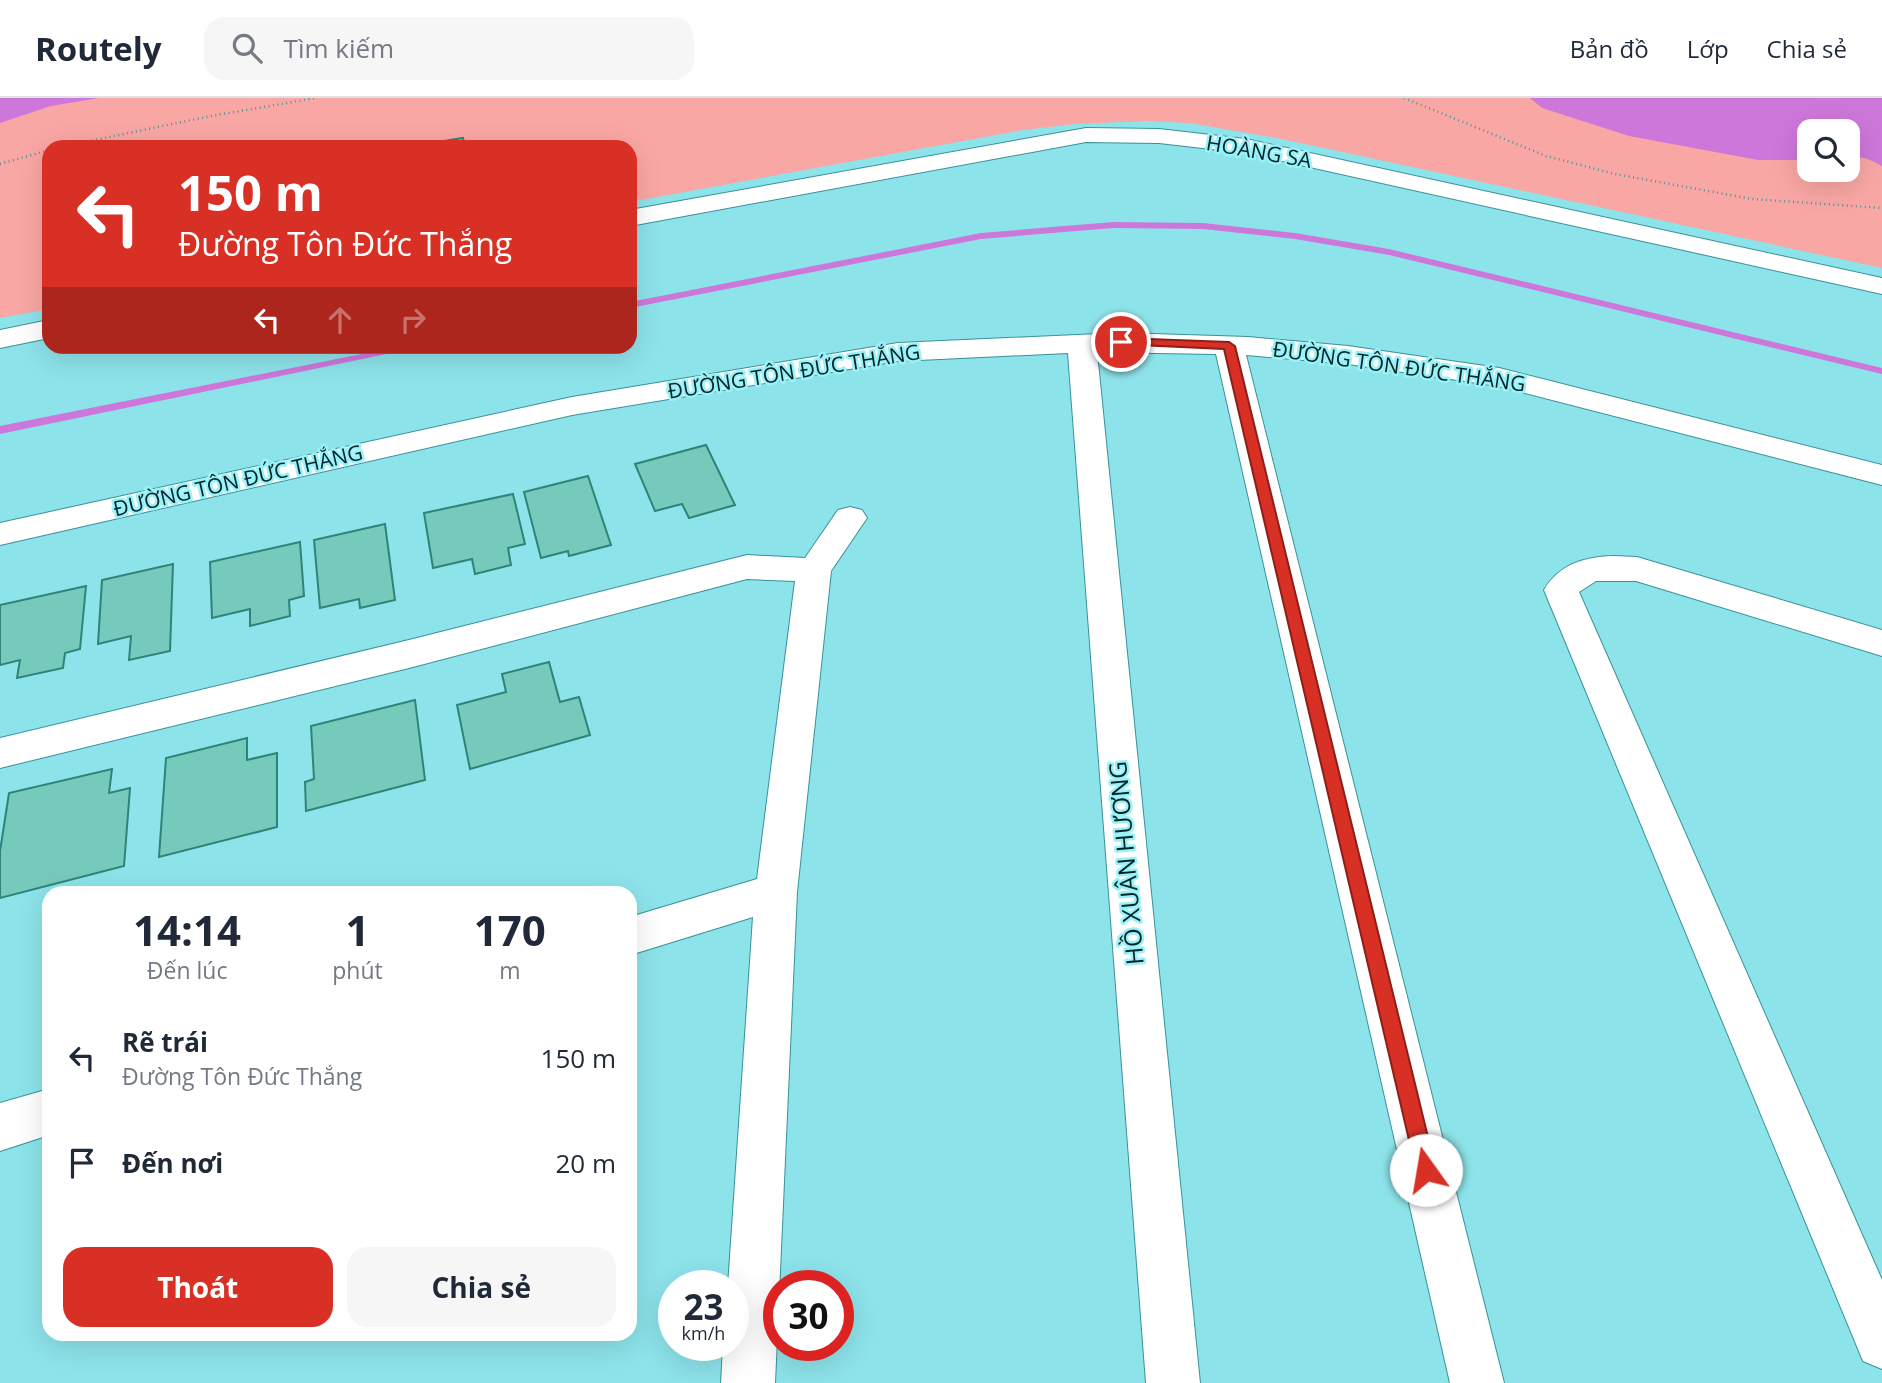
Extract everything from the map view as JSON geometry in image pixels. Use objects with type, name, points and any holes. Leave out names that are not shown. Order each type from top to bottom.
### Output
[{"type":"street","name":"HOÀNG SA","points":[[637,217],[1073,137],[1159,136],[1246,146],[1882,286]]},
{"type":"street","points":[[0,339],[42,330]]},
{"type":"street","name":"ĐƯỜNG TÔN ĐỨC THẮNG","points":[[0,534],[572,406],[898,352],[1121,342],[1229,346],[1348,355],[1499,377],[1882,475]]},
{"type":"street","name":"HỒ XUÂN HƯƠNG","points":[[1082,344],[1173,1383]]},
{"type":"street","points":[[1229,346],[1477,1383]]},
{"type":"street","points":[[748,1383],[776,892],[814,570],[850,518]]},
{"type":"street","points":[[0,753],[409,654],[747,566],[814,570]]},
{"type":"street","points":[[1882,643],[1637,569],[1599,568],[1572,576],[1561,590],[1882,1342]]},
{"type":"street","points":[[637,934],[776,892]]},
{"type":"street","points":[[0,1127],[42,1114]]},
{"type":"path","points":[[94,140],[198,118],[316,98]]},
{"type":"path","points":[[1404,98],[1546,156],[1615,174],[1752,199],[1882,208]]},
{"type":"path","points":[[0,164],[42,152]]},
{"type":"shaded area","points":[[0,98],[1882,98],[1882,268],[1277,138],[1189,123],[1146,121],[1076,124],[1023,130],[637,201],[637,140],[42,140],[42,310],[0,318]]},
{"type":"shaded area","points":[[0,98],[99,98],[51,106],[0,123]]},
{"type":"shaded area","points":[[1530,98],[1882,98],[1882,166],[1860,158],[1860,119],[1797,119],[1797,160],[1758,160],[1629,136],[1542,108]]},
{"type":"building","points":[[706,445],[735,505],[689,518],[682,504],[655,511],[635,464]]},
{"type":"building","points":[[588,476],[611,545],[569,556],[568,551],[541,558],[524,492]]},
{"type":"building","points":[[513,494],[525,544],[508,548],[511,565],[475,574],[472,559],[433,568],[424,513]]},
{"type":"building","points":[[385,524],[395,600],[360,608],[359,599],[320,608],[314,540]]},
{"type":"building","points":[[300,542],[304,596],[289,600],[290,616],[250,626],[250,609],[212,618],[210,562]]},
{"type":"building","points":[[173,564],[170,651],[129,660],[131,636],[98,644],[102,580]]},
{"type":"building","points":[[86,586],[80,649],[65,653],[63,668],[17,678],[20,660],[0,665],[0,605]]},
{"type":"building","points":[[549,662],[560,702],[579,697],[590,735],[470,769],[457,705],[506,692],[502,674]]},
{"type":"building","points":[[415,700],[425,780],[306,811],[305,782],[314,779],[311,726]]},
{"type":"building","points":[[247,738],[247,760],[277,753],[277,827],[159,857],[166,758]]},
{"type":"building","points":[[112,769],[109,793],[130,788],[124,866],[0,898],[0,851],[9,793]]},
{"type":"waterway","points":[[637,304],[981,236],[1113,225],[1203,226],[1295,236],[1389,252],[1882,371]]},
{"type":"waterway","points":[[0,430],[380,354]]},
{"type":"route","points":[[1121,342],[1229,346],[1426,1170]]}]
